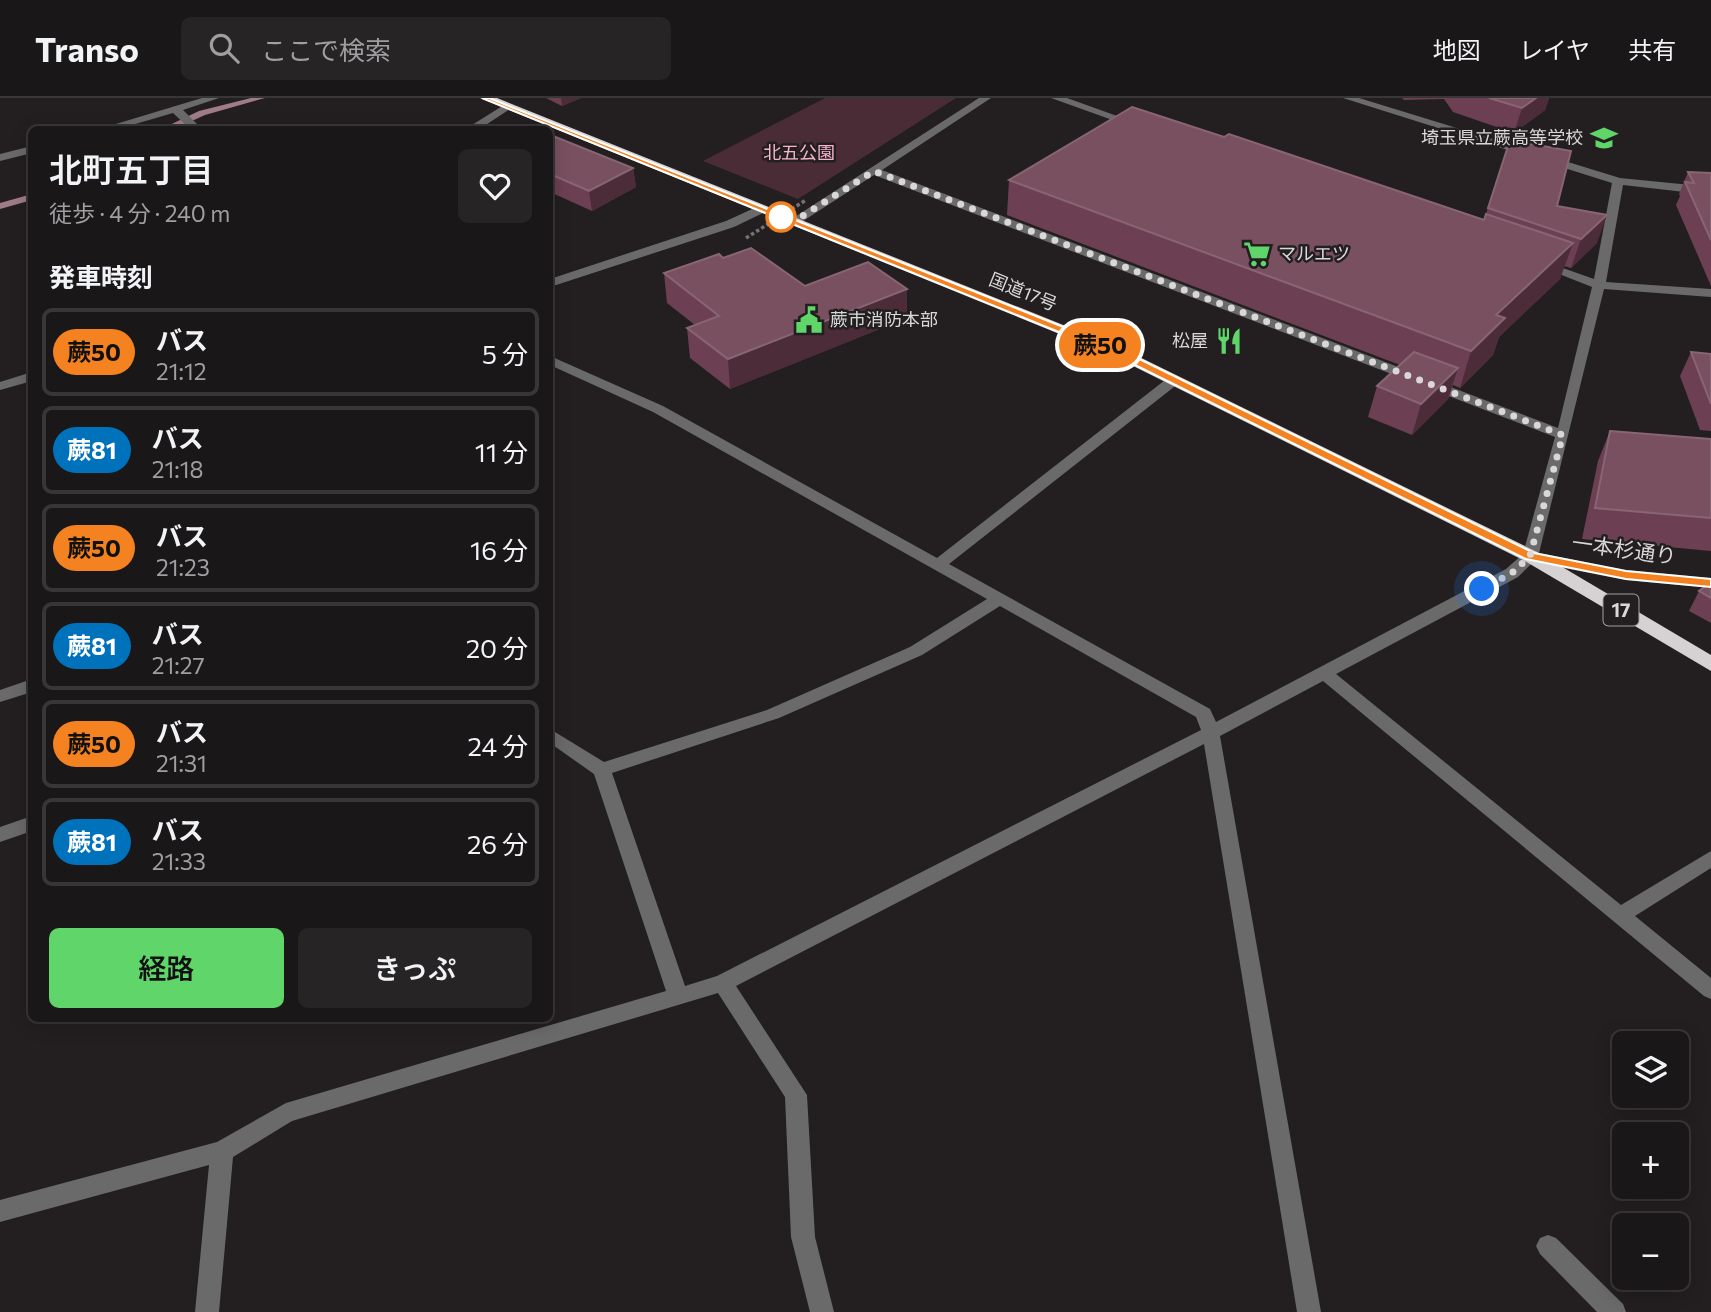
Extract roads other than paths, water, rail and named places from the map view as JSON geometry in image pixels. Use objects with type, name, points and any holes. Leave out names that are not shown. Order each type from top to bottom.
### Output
[{"type":"highway","name":"国道17号","points":[[486,98],[1117,352],[1530,556],[1711,664]]},
{"type":"street","points":[[118,126],[178,112],[214,98]]},
{"type":"street","points":[[793,222],[986,98]]},
{"type":"street","points":[[1056,98],[1149,130]]},
{"type":"street","points":[[1348,98],[1618,181],[1644,186],[1711,191]]},
{"type":"street","points":[[476,126],[508,107]]},
{"type":"street","points":[[178,112],[194,126]]},
{"type":"street","points":[[0,158],[28,150]]},
{"type":"street","points":[[874,171],[1563,435]]},
{"type":"street","points":[[0,1211],[222,1151],[286,1113],[723,983],[1325,674],[1512,573],[1530,556],[1563,435],[1599,285],[1618,181]]},
{"type":"street","points":[[553,282],[730,225],[761,209]]},
{"type":"street","points":[[1532,262],[1599,285],[1711,293]]},
{"type":"street","points":[[553,361],[659,410],[1204,713],[1211,733],[1310,1312]]},
{"type":"street","points":[[0,386],[28,377]]},
{"type":"street","points":[[938,565],[1174,380]]},
{"type":"street","name":"一本杉通り","points":[[1530,556],[1626,575],[1711,583]]},
{"type":"street","points":[[601,770],[774,714],[916,651],[1000,600]]},
{"type":"street","points":[[1325,674],[1711,990]]},
{"type":"street","points":[[0,696],[28,686]]},
{"type":"street","points":[[553,737],[601,770],[678,996]]},
{"type":"street","points":[[0,835],[28,824]]},
{"type":"street","points":[[1620,916],[1711,858]]},
{"type":"street","points":[[723,983],[796,1095],[803,1237],[822,1312]]},
{"type":"street","points":[[207,1312],[222,1151]]},
{"type":"street","points":[[1548,1246],[1614,1312]]},
{"type":"waterway","points":[[172,126],[202,113],[261,98]]},
{"type":"waterway","points":[[0,206],[28,198]]},
{"type":"place","name":"埼玉県立蕨高等学校","points":[[1604,138]]},
{"type":"place","name":"マルエツ","points":[[1257,254]]},
{"type":"place","name":"蕨市消防本部","points":[[809,320]]},
{"type":"place","name":"松屋","points":[[1229,341]]},
{"type":"park label","name":"北五公園","points":[[799,153]]}]
